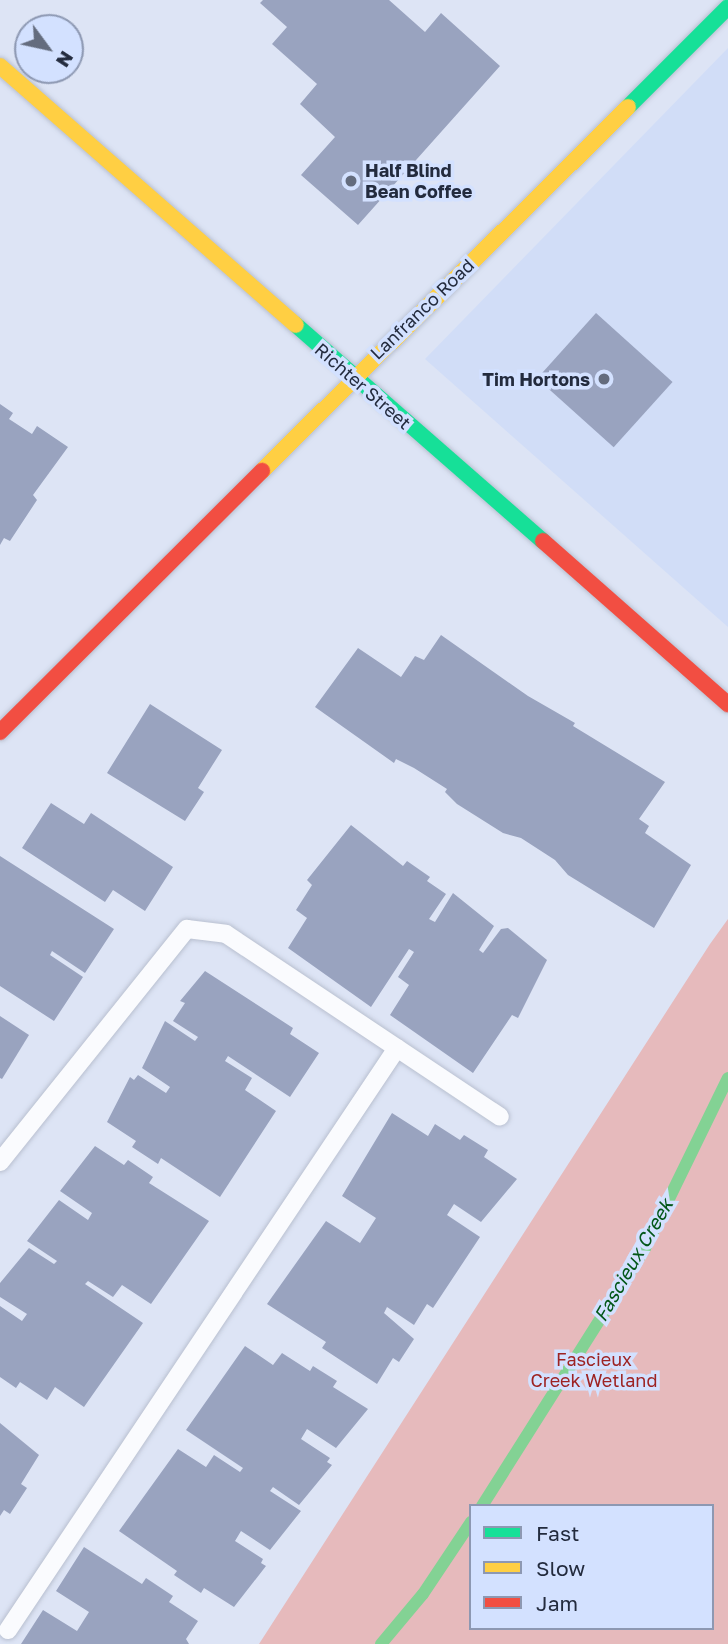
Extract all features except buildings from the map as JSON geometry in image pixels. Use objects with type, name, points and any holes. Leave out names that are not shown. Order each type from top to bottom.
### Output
[{"type":"street","name":"Lanfranco Road","points":[[0,732],[352,377],[728,7]]},
{"type":"street","name":"Richter Street","points":[[0,66],[728,704]]},
{"type":"lane","points":[[0,1162],[187,929],[226,934],[500,1117]]},
{"type":"lane","points":[[3,1631],[397,1048]]},
{"type":"shaded area","points":[[728,48],[728,627],[425,359]]},
{"type":"green space","name":"Fascieux Creek Wetland","points":[[728,919],[728,1644],[259,1644],[710,944]]},
{"type":"waterway","name":"Fascieux Creek","points":[[483,1504],[645,1248],[728,1078]]},
{"type":"waterway","name":"Fascieux Creek","points":[[381,1644],[423,1594],[469,1525]]},
{"type":"traffic: fast","points":[[628,107],[728,7]]},
{"type":"traffic: fast","points":[[296,325],[543,541]]},
{"type":"traffic: slow","points":[[0,66],[296,325]]},
{"type":"traffic: slow","points":[[262,471],[628,107]]},
{"type":"traffic: jam","points":[[0,732],[262,471]]},
{"type":"traffic: jam","points":[[543,541],[728,704]]},
{"type":"place","name":"Half Blind Bean Coffee","points":[[351,181]]},
{"type":"place","name":"Tim Hortons","points":[[604,379]]}]
